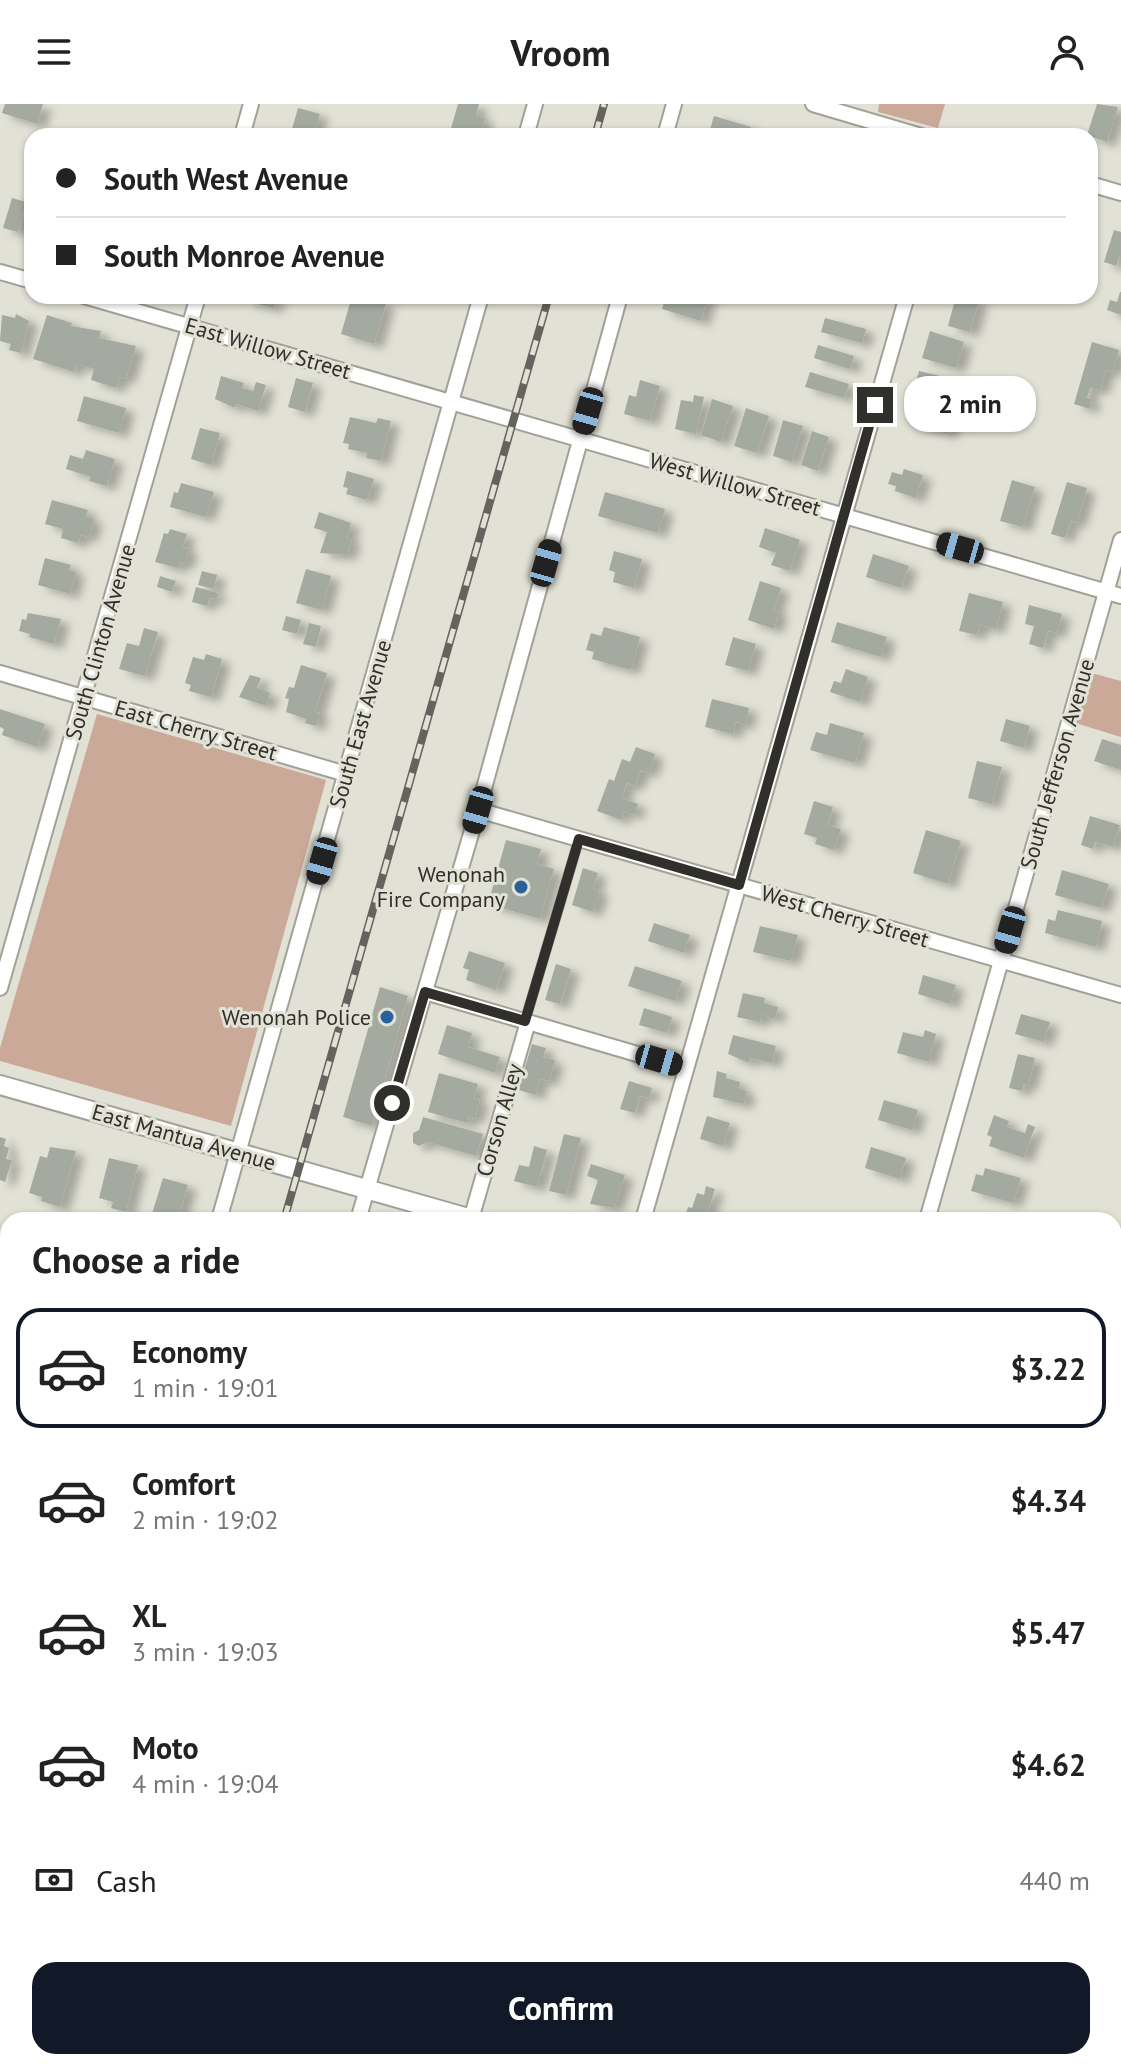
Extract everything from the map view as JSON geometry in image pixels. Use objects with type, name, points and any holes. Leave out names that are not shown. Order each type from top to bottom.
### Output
[{"type":"street","points":[[244,128],[251,104]]},
{"type":"street","points":[[528,128],[535,104]]},
{"type":"street","points":[[667,128],[674,104]]},
{"type":"street","points":[[813,104],[894,128]]},
{"type":"street","points":[[1098,186],[1121,193]]},
{"type":"street","points":[[0,272],[24,279]]},
{"type":"street","name":"East Willow Street","points":[[112,304],[580,440]]},
{"type":"street","name":"South Clinton Avenue","points":[[0,988],[196,304]]},
{"type":"street","name":"South East Avenue","points":[[221,1212],[479,304]]},
{"type":"street","points":[[360,1212],[478,810],[618,304]]},
{"type":"street","points":[[645,1212],[905,304]]},
{"type":"street","name":"West Willow Street","points":[[580,440],[1114,594]]},
{"type":"street","name":"South Jefferson Avenue","points":[[929,1212],[1001,961],[1114,594],[1121,540]]},
{"type":"street","name":"East Cherry Street","points":[[0,673],[346,774]]},
{"type":"street","name":"West Cherry Street","points":[[478,810],[1121,995]]},
{"type":"street","points":[[425,992],[685,1068]]},
{"type":"street","name":"Corson Alley","points":[[475,1212],[527,1021]]},
{"type":"street","name":"East Mantua Avenue","points":[[0,1085],[445,1212]]},
{"type":"lane","points":[[527,1021],[579,839]]},
{"type":"shaded area","points":[[879,104],[945,104],[938,128],[878,112]]},
{"type":"shaded area","points":[[1088,672],[1121,681],[1121,737],[1072,722]]},
{"type":"shaded area","points":[[97,714],[326,780],[231,1126],[0,1061],[0,1048]]},
{"type":"building","points":[[5,104],[43,104],[37,124],[2,113]]},
{"type":"building","points":[[458,104],[479,104],[476,115],[485,118],[482,128],[451,128]]},
{"type":"building","points":[[1097,104],[1118,107],[1107,142],[1098,139],[1098,128],[1089,128]]},
{"type":"building","points":[[298,108],[320,114],[316,128],[292,128]]},
{"type":"building","points":[[714,116],[751,127],[751,128],[710,128]]},
{"type":"building","points":[[12,198],[24,201],[18,232],[3,228]]},
{"type":"building","points":[[1114,230],[1121,232],[1121,258],[1116,266],[1104,262]]},
{"type":"building","points":[[1120,292],[1121,315],[1107,310],[1110,300],[1117,302]]},
{"type":"building","points":[[350,304],[386,304],[374,344],[341,334]]},
{"type":"building","points":[[664,304],[706,304],[701,321],[662,309]]},
{"type":"building","points":[[954,304],[978,304],[970,332],[948,326]]},
{"type":"building","points":[[16,314],[29,321],[21,353],[9,350],[11,344],[0,341],[2,315],[15,318]]},
{"type":"building","points":[[47,315],[72,323],[71,326],[101,331],[99,338],[136,346],[126,379],[120,377],[116,388],[91,380],[94,369],[77,364],[74,372],[33,359]]},
{"type":"building","points":[[825,318],[866,329],[862,343],[821,332]]},
{"type":"building","points":[[930,331],[964,342],[956,368],[922,358]]},
{"type":"building","points":[[1092,342],[1119,350],[1113,372],[1106,370],[1100,390],[1090,388],[1087,398],[1092,399],[1090,409],[1074,404]]},
{"type":"building","points":[[818,345],[854,356],[850,369],[814,358]]},
{"type":"building","points":[[919,371],[953,379],[948,397],[914,389]]},
{"type":"building","points":[[810,372],[849,384],[844,398],[805,387]]},
{"type":"building","points":[[221,376],[244,383],[242,388],[253,391],[256,382],[266,385],[258,411],[236,404],[235,408],[215,399]]},
{"type":"building","points":[[296,378],[313,383],[305,412],[288,407]]},
{"type":"building","points":[[640,380],[660,386],[650,421],[624,414],[629,395],[636,397]]},
{"type":"building","points":[[694,395],[704,397],[696,434],[675,429],[681,400],[693,402]]},
{"type":"building","points":[[84,396],[126,408],[119,433],[77,421]]},
{"type":"building","points":[[712,399],[733,406],[721,442],[701,435]]},
{"type":"building","points":[[912,405],[953,417],[948,434],[914,424],[915,420],[908,418]]},
{"type":"building","points":[[746,408],[769,416],[757,453],[734,446]]},
{"type":"building","points":[[350,417],[376,423],[378,418],[391,421],[381,461],[366,458],[367,453],[348,449],[349,444],[343,443]]},
{"type":"building","points":[[783,420],[803,426],[792,462],[773,456]]},
{"type":"building","points":[[200,428],[220,433],[211,465],[191,459]]},
{"type":"building","points":[[812,431],[829,437],[818,471],[801,465]]},
{"type":"building","points":[[86,450],[115,459],[107,486],[66,469],[70,455],[83,459]]},
{"type":"building","points":[[904,469],[923,475],[916,498],[895,491],[896,486],[888,484],[892,472],[902,475]]},
{"type":"building","points":[[347,471],[374,479],[367,500],[346,494],[348,488],[343,487]]},
{"type":"building","points":[[1012,480],[1035,487],[1023,527],[1000,521]]},
{"type":"building","points":[[1067,482],[1087,488],[1077,523],[1071,521],[1065,538],[1051,534]]},
{"type":"building","points":[[181,483],[214,492],[206,517],[170,507],[174,492],[178,493]]},
{"type":"building","points":[[605,492],[665,509],[658,533],[598,516]]},
{"type":"building","points":[[52,500],[88,510],[86,517],[94,519],[89,537],[81,535],[78,543],[61,538],[63,529],[45,524]]},
{"type":"building","points":[[319,512],[351,523],[347,538],[352,540],[347,555],[320,553],[327,532],[314,528]]},
{"type":"building","points":[[765,528],[800,540],[790,571],[771,565],[776,553],[759,547]]},
{"type":"building","points":[[170,529],[187,534],[183,547],[189,549],[185,564],[180,562],[178,568],[155,562],[164,533],[168,534]]},
{"type":"building","points":[[614,551],[642,559],[634,588],[613,582],[615,572],[609,570]]},
{"type":"building","points":[[873,554],[909,566],[901,588],[866,577]]},
{"type":"building","points":[[45,558],[71,565],[69,570],[76,572],[70,594],[38,585]]},
{"type":"building","points":[[306,569],[331,576],[322,610],[296,603]]},
{"type":"building","points":[[202,571],[217,575],[214,589],[198,585]]},
{"type":"building","points":[[160,576],[176,581],[172,592],[157,587]]},
{"type":"building","points":[[760,581],[781,588],[774,610],[779,612],[774,629],[748,620]]},
{"type":"building","points":[[196,587],[218,593],[217,599],[210,598],[207,606],[192,602]]},
{"type":"building","points":[[969,593],[1003,602],[996,629],[980,625],[977,635],[959,631]]},
{"type":"building","points":[[1029,605],[1062,614],[1057,633],[1048,631],[1043,648],[1029,644],[1034,626],[1025,624]]},
{"type":"building","points":[[28,613],[61,619],[54,644],[19,631],[22,619],[26,620]]},
{"type":"building","points":[[286,616],[301,620],[297,634],[282,630]]},
{"type":"building","points":[[837,622],[887,637],[881,657],[831,642]]},
{"type":"building","points":[[309,623],[321,626],[316,647],[303,644]]},
{"type":"building","points":[[604,627],[640,637],[631,670],[592,659],[594,652],[586,650],[591,633],[601,636]]},
{"type":"building","points":[[144,628],[158,632],[145,676],[119,669],[127,643],[139,646]]},
{"type":"building","points":[[733,637],[756,644],[748,671],[725,665]]},
{"type":"building","points":[[206,654],[222,659],[211,697],[189,691],[191,685],[185,683],[193,657],[204,660]]},
{"type":"building","points":[[301,665],[327,673],[315,712],[320,713],[316,726],[286,712],[289,699],[285,698],[289,687],[294,688]]},
{"type":"building","points":[[846,669],[868,677],[860,702],[830,692],[834,681],[841,683]]},
{"type":"building","points":[[250,675],[261,678],[257,688],[270,693],[266,706],[239,697]]},
{"type":"building","points":[[712,699],[749,708],[745,725],[736,722],[733,734],[705,727]]},
{"type":"building","points":[[0,709],[45,724],[37,747],[2,735],[4,729],[0,727]]},
{"type":"building","points":[[1006,719],[1030,726],[1024,748],[1000,741]]},
{"type":"building","points":[[830,723],[864,733],[855,763],[810,750],[816,732],[827,735]]},
{"type":"building","points":[[1102,739],[1121,745],[1121,770],[1094,761]]},
{"type":"building","points":[[636,747],[655,754],[649,773],[641,770],[635,786],[627,783],[622,798],[638,804],[634,815],[624,811],[621,820],[597,811],[609,779],[614,781],[622,759],[630,762]]},
{"type":"building","points":[[977,761],[1002,767],[992,804],[968,798]]},
{"type":"building","points":[[814,801],[833,807],[828,825],[841,829],[834,850],[815,844],[817,838],[804,834]]},
{"type":"building","points":[[1090,816],[1120,825],[1113,847],[1095,842],[1093,849],[1081,845]]},
{"type":"building","points":[[926,830],[961,841],[948,884],[913,873]]},
{"type":"building","name":"Wenonah Fire Company","points":[[506,840],[541,849],[537,864],[554,869],[540,919],[488,904]]},
{"type":"building","points":[[583,868],[598,873],[593,889],[600,891],[593,912],[572,905]]},
{"type":"building","points":[[1062,870],[1109,884],[1101,908],[1055,895]]},
{"type":"building","points":[[1058,910],[1102,921],[1096,947],[1045,933],[1048,919],[1055,921]]},
{"type":"building","points":[[654,923],[690,935],[684,953],[648,941]]},
{"type":"building","points":[[760,926],[798,935],[791,961],[753,952]]},
{"type":"building","points":[[469,951],[505,963],[496,990],[466,980],[469,970],[463,968]]},
{"type":"building","points":[[556,964],[571,969],[560,1004],[545,1000]]},
{"type":"building","points":[[635,966],[682,981],[675,1001],[628,986]]},
{"type":"building","points":[[923,975],[956,985],[950,1004],[918,994]]},
{"type":"building","points":[[380,987],[408,996],[372,1126],[343,1117]]},
{"type":"building","points":[[743,993],[765,998],[764,1003],[778,1007],[775,1019],[762,1015],[760,1022],[737,1017]]},
{"type":"building","points":[[644,1008],[672,1017],[667,1033],[639,1025]]},
{"type":"building","points":[[1021,1014],[1050,1022],[1044,1042],[1015,1034]]},
{"type":"building","points":[[447,1025],[472,1033],[468,1047],[500,1057],[495,1073],[438,1054]]},
{"type":"building","points":[[925,1030],[936,1034],[929,1062],[897,1053],[903,1032],[923,1037]]},
{"type":"building","points":[[733,1035],[776,1046],[772,1063],[750,1058],[749,1063],[728,1054]]},
{"type":"building","points":[[532,1044],[546,1048],[543,1057],[555,1060],[549,1081],[540,1079],[536,1095],[518,1090]]},
{"type":"building","points":[[1018,1054],[1035,1058],[1028,1086],[1024,1084],[1022,1091],[1009,1088]]},
{"type":"building","points":[[717,1071],[727,1074],[726,1078],[740,1082],[739,1089],[747,1091],[744,1104],[713,1097]]},
{"type":"building","points":[[439,1073],[478,1084],[474,1099],[480,1100],[475,1119],[469,1117],[467,1123],[428,1112]]},
{"type":"building","points":[[629,1081],[652,1088],[649,1098],[640,1096],[635,1113],[620,1109]]},
{"type":"building","points":[[884,1100],[918,1110],[912,1130],[878,1120]]},
{"type":"building","points":[[994,1115],[1009,1121],[1007,1127],[1025,1133],[1028,1124],[1035,1127],[1024,1158],[989,1146],[992,1137],[987,1135]]},
{"type":"building","points":[[707,1116],[730,1123],[723,1146],[700,1139]]},
{"type":"building","points":[[423,1117],[483,1134],[476,1156],[428,1142],[419,1146],[413,1143],[413,1133],[419,1130]]},
{"type":"building","points":[[564,1134],[581,1138],[566,1195],[549,1191]]},
{"type":"building","points":[[0,1137],[6,1139],[4,1146],[9,1148],[6,1159],[12,1160],[5,1182],[0,1180]]},
{"type":"building","points":[[534,1146],[547,1150],[537,1187],[514,1181],[519,1165],[529,1167]]},
{"type":"building","points":[[50,1147],[76,1151],[60,1207],[29,1193],[40,1156],[47,1158]]},
{"type":"building","points":[[871,1147],[906,1158],[900,1179],[865,1168]]},
{"type":"building","points":[[109,1158],[138,1165],[126,1212],[111,1208],[113,1202],[99,1198]]},
{"type":"building","points":[[591,1164],[625,1175],[614,1208],[590,1204],[598,1180],[587,1176]]},
{"type":"building","points":[[985,1168],[1021,1178],[1013,1203],[971,1191],[976,1174],[983,1176]]},
{"type":"building","points":[[163,1178],[188,1185],[180,1212],[153,1212]]},
{"type":"building","points":[[706,1186],[715,1189],[708,1212],[686,1212],[688,1207],[692,1208],[697,1193],[704,1195]]},
{"type":"railway","points":[[597,128],[604,104]]},
{"type":"railway","points":[[286,1212],[547,304]]},
{"type":"place","name":"Wenonah Fire Company","points":[[521,887]]},
{"type":"place","name":"Wenonah Police","points":[[387,1017]]},
{"type":"route","points":[[392,1103],[425,992],[525,1021],[579,839],[739,885],[875,405]]}]
